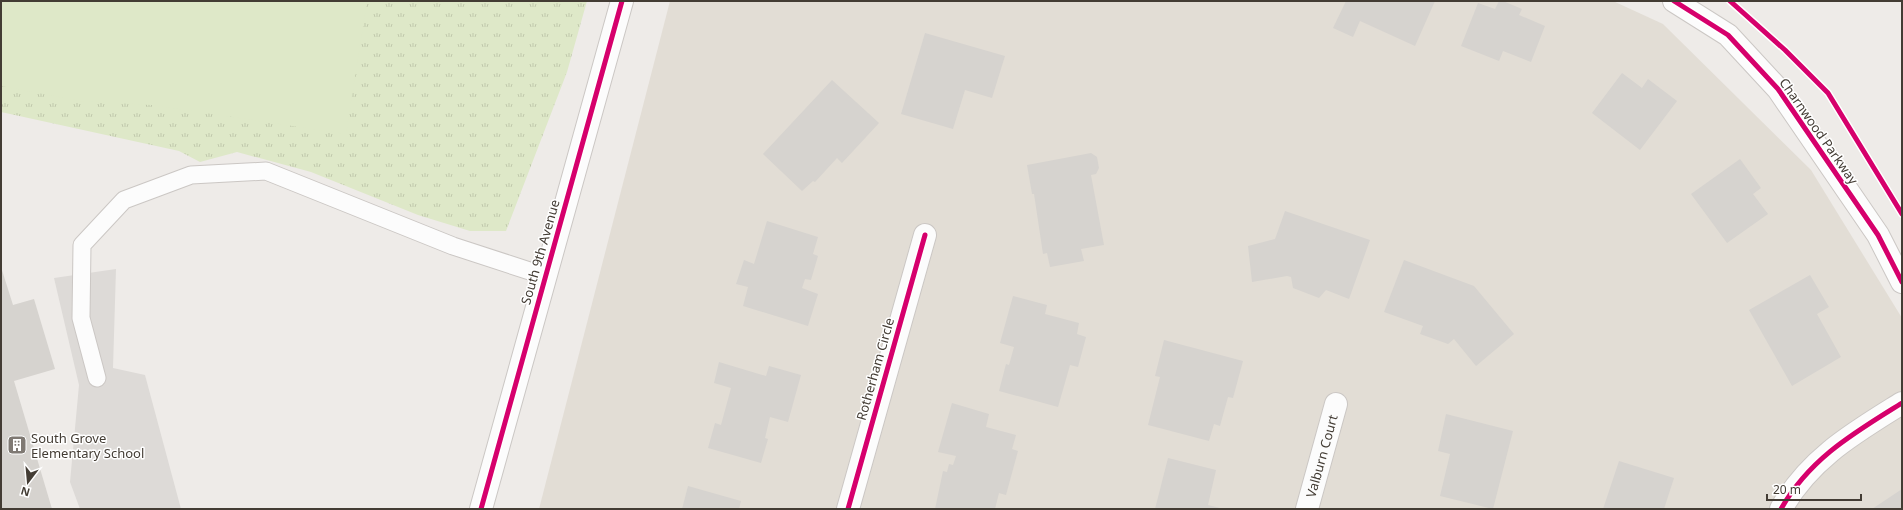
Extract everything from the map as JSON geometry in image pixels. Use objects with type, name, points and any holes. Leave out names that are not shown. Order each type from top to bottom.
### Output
[{"type":"street","name":"South 9th Avenue","points":[[481,509],[622,1]]},
{"type":"street","name":"Charnwood Parkway","points":[[1674,1],[1728,35],[1778,89],[1878,235],[1902,282]]},
{"type":"street","name":"Rotherham Circle","points":[[848,509],[924,234]]},
{"type":"street","points":[[1781,509],[1799,482],[1826,454],[1846,438],[1902,403]]},
{"type":"street","name":"Valburn Court","points":[[1307,509],[1336,404]]},
{"type":"lane","points":[[97,378],[80,318],[82,245],[124,200],[191,175],[266,171],[453,246],[545,276]]},
{"type":"shaded area","points":[[670,1],[1613,1],[1663,24],[1811,170],[1902,318],[1902,509],[539,509]]},
{"type":"shaded area","points":[[116,269],[113,368],[145,375],[181,509],[80,509],[70,482],[79,385],[54,278]]},
{"type":"green space","points":[[1,1],[587,1],[567,72],[506,231],[470,231],[418,215],[311,172],[237,152],[200,162],[179,151],[1,112]]},
{"type":"green space","points":[[1,1],[367,1],[346,134],[151,105],[80,101],[1,86]]},
{"type":"building","points":[[1346,1],[1435,1],[1415,46],[1360,21],[1353,37],[1333,28]]},
{"type":"building","points":[[1499,1],[1503,1],[1522,9],[1519,15],[1545,26],[1531,62],[1503,51],[1499,61],[1461,46],[1478,3],[1495,9]]},
{"type":"building","points":[[925,33],[1005,56],[992,98],[965,90],[953,129],[901,114]]},
{"type":"building","points":[[1622,73],[1642,88],[1648,79],[1677,101],[1640,150],[1592,113]]},
{"type":"building","points":[[832,80],[879,123],[842,163],[837,158],[815,182],[813,181],[802,191],[763,154]]},
{"type":"building","points":[[1091,153],[1097,157],[1099,168],[1096,174],[1091,175],[1104,245],[1081,249],[1084,261],[1050,267],[1047,253],[1043,254],[1034,194],[1032,194],[1027,165]]},
{"type":"building","points":[[1740,159],[1761,188],[1753,194],[1768,214],[1727,243],[1691,194]]},
{"type":"building","points":[[1285,211],[1370,240],[1349,299],[1326,290],[1319,298],[1293,288],[1291,277],[1287,276],[1252,282],[1248,246],[1275,239]]},
{"type":"building","points":[[767,221],[818,237],[813,254],[818,256],[811,280],[805,279],[802,288],[818,294],[808,326],[743,306],[748,287],[736,284],[744,260],[754,264]]},
{"type":"building","points":[[1404,260],[1474,286],[1514,334],[1476,366],[1454,339],[1448,344],[1420,334],[1423,326],[1384,312]]},
{"type":"building","name":"South Grove Elementary School","points":[[1,267],[13,305],[34,299],[55,369],[14,381],[52,509],[1,509]]},
{"type":"building","points":[[1810,275],[1829,307],[1817,314],[1841,357],[1792,386],[1749,310]]},
{"type":"building","points":[[1013,296],[1047,305],[1045,314],[1079,323],[1077,334],[1086,337],[1078,367],[1070,365],[1058,407],[999,391],[1006,364],[1009,365],[1014,347],[1000,343]]},
{"type":"building","points":[[1164,340],[1243,361],[1233,398],[1228,397],[1220,426],[1214,424],[1209,441],[1148,425],[1160,377],[1155,376]]},
{"type":"building","points":[[719,362],[766,376],[769,366],[801,375],[788,422],[770,417],[765,438],[768,439],[761,463],[708,448],[715,423],[721,425],[731,388],[714,383]]},
{"type":"building","points":[[952,403],[989,414],[986,427],[1016,435],[1012,449],[1018,451],[1006,495],[999,493],[995,509],[935,509],[943,471],[947,472],[949,464],[953,465],[956,456],[938,452]]},
{"type":"building","points":[[1446,414],[1513,431],[1493,509],[1440,496],[1450,454],[1438,451]]},
{"type":"building","points":[[1168,458],[1216,470],[1208,505],[1224,509],[1155,509]]},
{"type":"building","points":[[1619,461],[1674,478],[1664,509],[1603,509]]},
{"type":"building","points":[[688,486],[741,501],[739,509],[682,509]]},
{"type":"building","points":[[1902,489],[1902,509],[1872,509]]},
{"type":"cycle path","points":[[481,509],[622,1]]},
{"type":"cycle path","points":[[1674,1],[1728,35],[1778,89],[1878,235],[1902,282]]},
{"type":"cycle path","points":[[1730,1],[1785,50],[1828,93],[1902,214]]},
{"type":"cycle path","points":[[848,509],[925,235]]},
{"type":"cycle path","points":[[1781,509],[1805,475],[1819,461],[1850,436],[1902,403]]},
{"type":"place","name":"South Grove Elementary School","points":[[17,445]]}]
